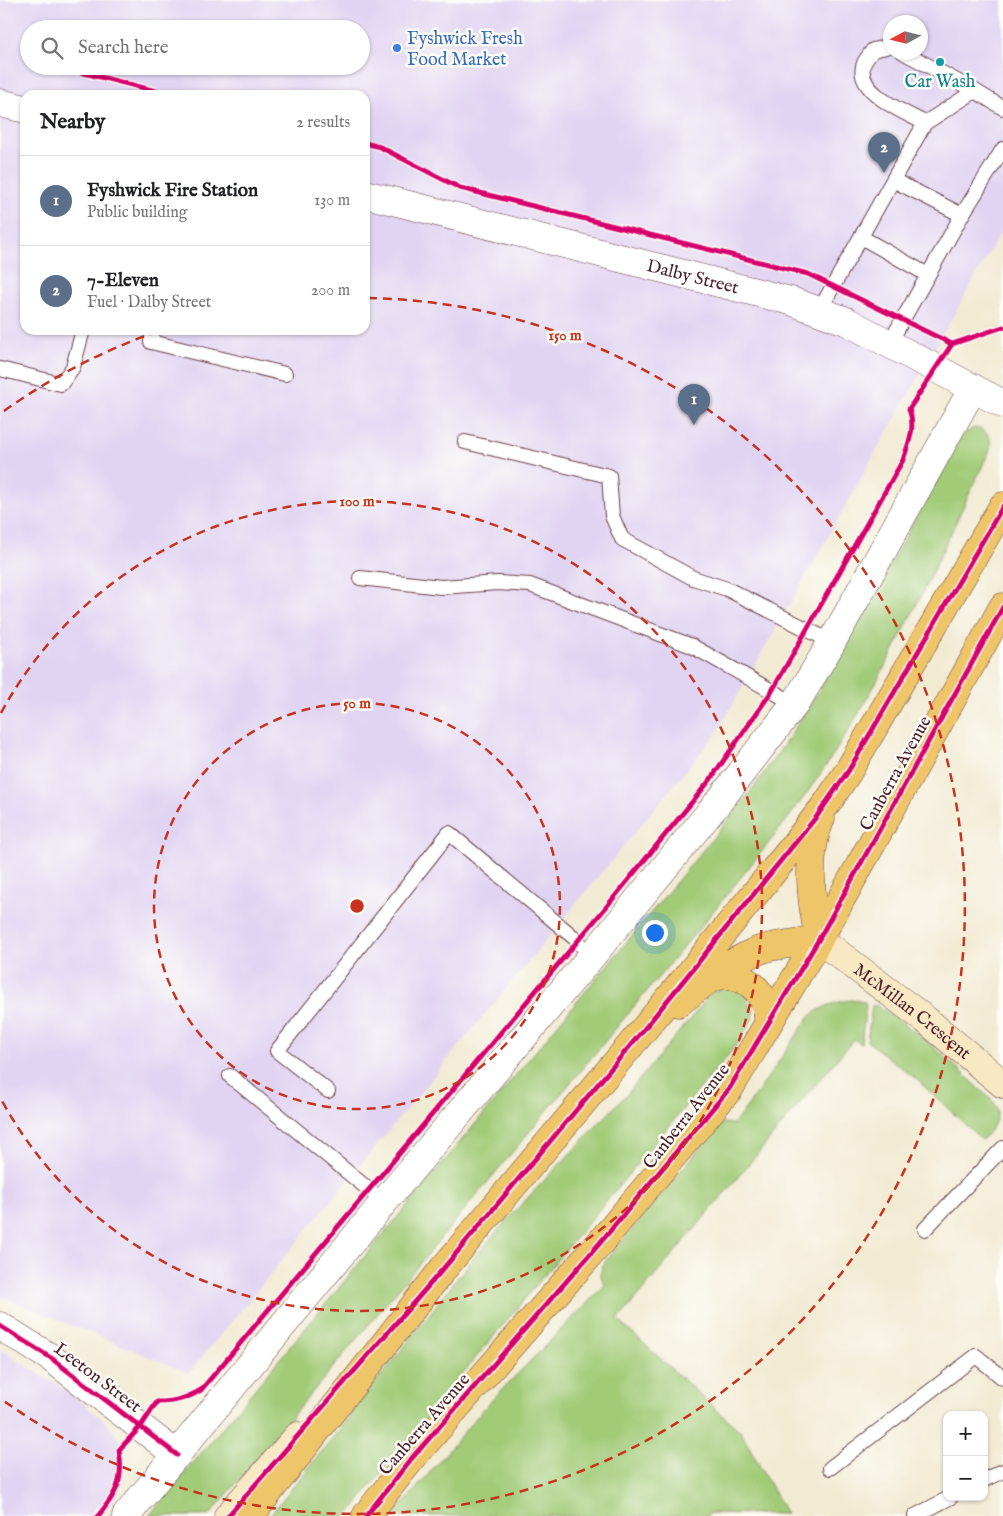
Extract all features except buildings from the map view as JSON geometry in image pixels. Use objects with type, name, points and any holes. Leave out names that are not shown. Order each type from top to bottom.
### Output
[{"type":"highway","points":[[250,1516],[443,1268],[645,1028],[828,802],[849,770],[1003,506]]},
{"type":"highway","name":"Canberra Avenue","points":[[366,1516],[412,1458],[599,1244],[729,1089],[819,939],[1003,607]]},
{"type":"highway","points":[[645,1028],[738,961],[765,949],[819,939],[813,904],[812,858],[816,831],[828,802]]},
{"type":"highway","points":[[712,978],[734,976],[750,983],[764,1001],[768,1013],[768,1024]]},
{"type":"main road","name":"McMillan Crescent","points":[[819,939],[926,1020],[1003,1084]]},
{"type":"main road","points":[[228,1516],[443,1268]]},
{"type":"street","points":[[0,103],[20,108]]},
{"type":"street","name":"Dalby Street","points":[[370,195],[791,301],[846,321],[1003,404]]},
{"type":"street","points":[[126,1516],[384,1202],[591,957],[720,800],[795,704],[832,642],[973,388]]},
{"type":"street","name":"Leeton Street","points":[[0,1326],[51,1358],[177,1455]]},
{"type":"lane","points":[[883,48],[873,50],[864,64],[863,80],[875,96],[925,123]]},
{"type":"lane","points":[[918,60],[1003,108]]},
{"type":"lane","points":[[819,311],[925,123],[975,91]]},
{"type":"lane","points":[[888,344],[962,215],[1003,149]]},
{"type":"lane","points":[[893,180],[962,215]]},
{"type":"lane","points":[[861,237],[928,274]]},
{"type":"lane","points":[[0,369],[61,384],[73,367],[82,335]]},
{"type":"lane","points":[[152,335],[151,342],[285,374]]},
{"type":"lane","points":[[465,442],[609,476],[612,516],[622,539],[693,578],[727,589],[832,642]]},
{"type":"lane","points":[[360,578],[441,587],[498,583],[530,585],[692,646],[795,704]]},
{"type":"lane","points":[[328,1091],[278,1051],[449,833],[577,940],[591,957]]},
{"type":"lane","points":[[230,1076],[384,1202]]},
{"type":"lane","points":[[925,1229],[1003,1148]]},
{"type":"lane","points":[[830,1468],[976,1356],[1003,1378]]},
{"type":"lane","points":[[988,1478],[1003,1471]]},
{"type":"lane","points":[[915,1516],[943,1501]]},
{"type":"shaded area","points":[[0,0],[1003,0],[1003,228],[716,734],[189,1373],[0,1296]]},
{"type":"shaded area","points":[[0,1349],[67,1391],[105,1421],[114,1431],[124,1454],[124,1476],[118,1494],[102,1516],[0,1516]]},
{"type":"green space","points":[[974,428],[988,434],[991,445],[990,450],[937,563],[900,638],[860,711],[823,770],[792,813],[707,919],[209,1516],[149,1516],[743,802],[786,742],[821,687],[963,434]]},
{"type":"green space","points":[[724,988],[744,993],[754,1011],[753,1019],[734,1048],[453,1385],[348,1516],[269,1516],[470,1262],[517,1209],[628,1093],[713,992]]},
{"type":"green space","points":[[851,1000],[865,1002],[866,1005],[861,1044],[854,1039],[618,1320],[741,1432],[786,1514],[710,1513],[707,1516],[393,1516],[485,1407],[605,1285],[600,1274],[607,1259],[716,1129],[723,1123],[734,1124],[809,1017],[829,1005]]},
{"type":"green space","points":[[875,1005],[922,1038],[994,1102],[997,1118],[993,1127],[982,1140],[916,1079],[867,1041],[872,1006]]},
{"type":"cycle path","points":[[92,75],[152,90]]},
{"type":"cycle path","points":[[370,144],[380,147],[460,188],[808,274],[952,344]]},
{"type":"cycle path","points":[[98,1516],[118,1486],[120,1478],[119,1450],[141,1426],[157,1402],[180,1399],[201,1390],[607,906],[710,780],[772,691],[903,460],[912,428],[909,409],[952,344],[1003,327]]},
{"type":"cycle path","points":[[228,1516],[443,1269],[645,1028],[817,816],[849,770],[1003,506]]},
{"type":"cycle path","points":[[366,1516],[412,1458],[599,1244],[729,1089],[819,939],[1003,607]]},
{"type":"cycle path","points":[[0,1326],[51,1358],[177,1455]]},
{"type":"place","name":"Fyshwick Fresh Food Market","points":[[397,48]]},
{"type":"place","name":"Car Wash","points":[[940,62]]},
{"type":"place","name":"7-Eleven","points":[[884,173]]},
{"type":"place","name":"Fyshwick Fire Station","points":[[694,425]]}]
